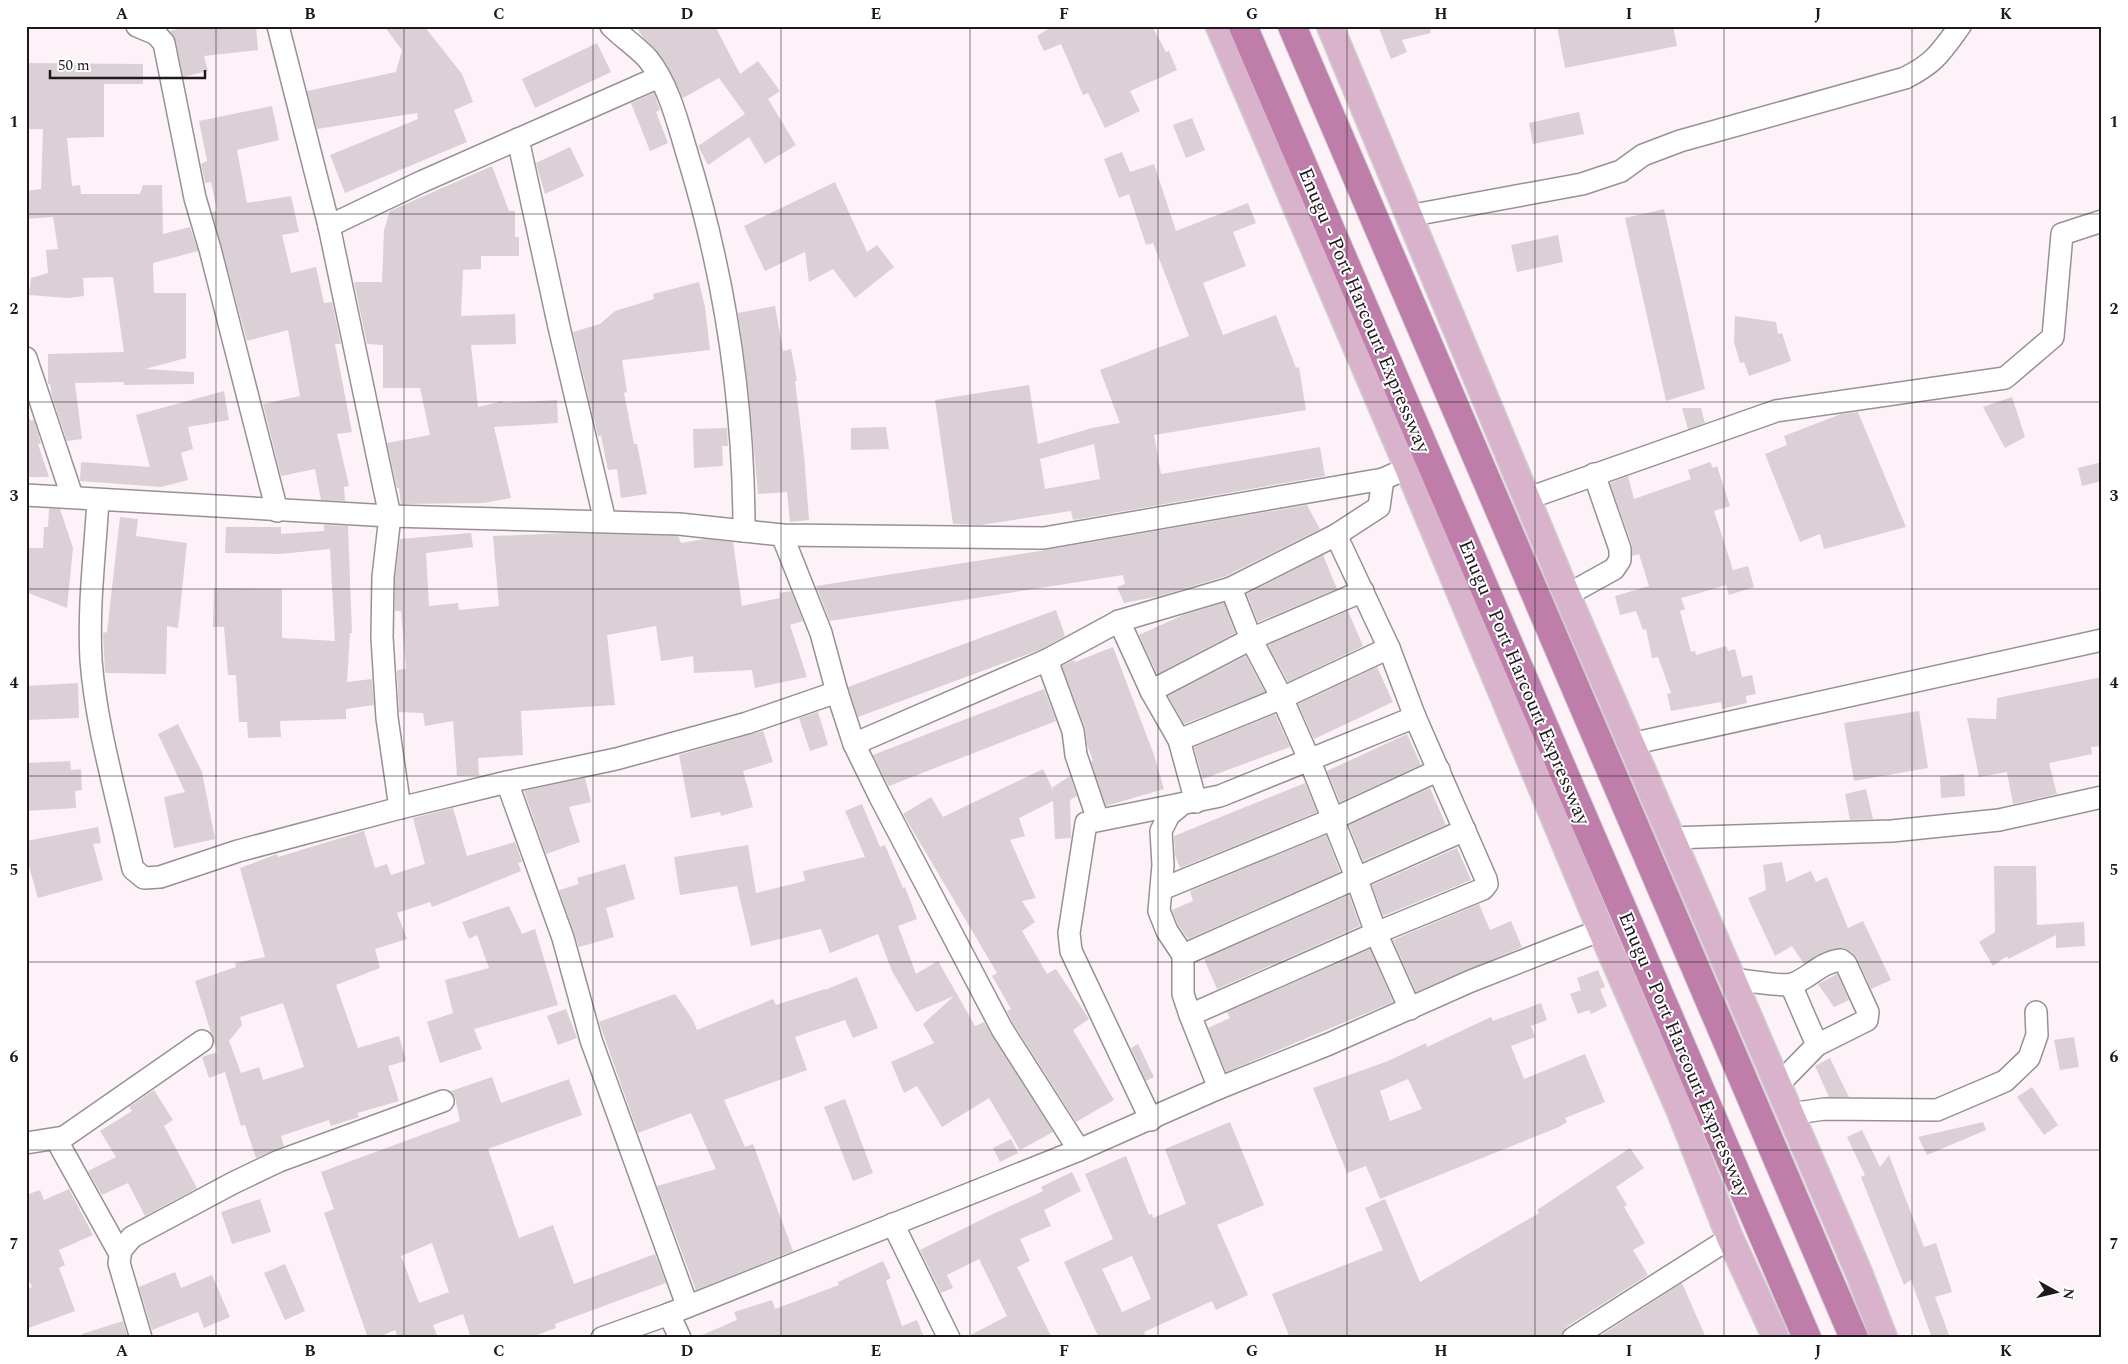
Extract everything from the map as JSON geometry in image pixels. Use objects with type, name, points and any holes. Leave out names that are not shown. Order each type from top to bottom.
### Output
[{"type":"highway","name":"Enugu - Port Harcourt Expressway","points":[[1243,26],[1807,1338]]},
{"type":"highway","points":[[1292,26],[1854,1338]]},
{"type":"main road","name":"Enugu - Port Harcourt Expressway","points":[[1219,26],[1408,468],[1601,930],[1680,1112],[1730,1238],[1776,1338]]},
{"type":"main road","points":[[1330,26],[1526,499],[1859,1273],[1884,1338]]},
{"type":"street","points":[[137,26],[156,34],[164,43],[194,198],[210,249],[277,511]]},
{"type":"street","points":[[278,26],[329,226],[390,516],[383,577],[382,637],[388,718],[400,808]]},
{"type":"street","points":[[611,26],[647,59],[659,77],[675,114],[692,171],[722,291],[743,463],[744,531]]},
{"type":"street","points":[[1408,216],[1582,184],[1621,171],[1643,155],[1680,141],[1905,78],[1927,67],[1942,52],[1960,26]]},
{"type":"street","points":[[329,226],[518,139],[659,77]]},
{"type":"street","points":[[518,139],[558,327],[605,521]]},
{"type":"street","points":[[1526,499],[1776,411],[2005,378],[2053,337],[2062,234],[2102,221]]},
{"type":"street","points":[[26,358],[72,496]]},
{"type":"street","points":[[26,495],[72,496],[98,500],[277,511],[679,524],[782,534],[1044,538],[1383,479],[1408,468]]},
{"type":"street","points":[[1567,595],[1614,569],[1620,560],[1620,549],[1594,474]]},
{"type":"street","points":[[854,744],[1047,660],[1119,621],[1230,588],[1336,535],[1379,507],[1383,479]]},
{"type":"street","points":[[98,500],[91,598],[91,661],[104,741],[133,869],[144,878],[160,877],[238,850],[400,808],[626,756],[747,722],[836,692]]},
{"type":"street","points":[[782,534],[821,633],[836,692],[854,744],[1002,1029],[1079,1150]]},
{"type":"street","points":[[1190,1014],[1376,933],[1483,889],[1487,884],[1440,770],[1415,717],[1389,648],[1336,535]]},
{"type":"street","points":[[1230,588],[1251,639],[1282,698],[1309,759],[1376,933],[1410,1009]]},
{"type":"street","points":[[1151,691],[1251,639],[1363,591]]},
{"type":"street","points":[[1119,621],[1151,691],[1179,740],[1188,804]]},
{"type":"street","points":[[1631,744],[2102,640]]},
{"type":"street","points":[[1179,740],[1282,698],[1389,648]]},
{"type":"street","points":[[1047,660],[1073,731],[1076,755],[1098,820]]},
{"type":"street","points":[[1151,1120],[1070,951],[1069,933],[1084,826],[1089,821],[1188,804],[1220,796],[1415,717]]},
{"type":"street","points":[[1162,889],[1333,819],[1440,770]]},
{"type":"street","points":[[507,782],[562,938],[590,1040],[678,1309],[680,1338]]},
{"type":"street","points":[[1671,838],[1892,831],[1999,820],[2102,797]]},
{"type":"street","points":[[1188,804],[1169,815],[1161,831],[1162,889],[1160,911],[1167,932],[1183,955],[1183,994],[1219,1088]]},
{"type":"street","points":[[1183,955],[1465,830]]},
{"type":"street","points":[[602,1338],[1079,1150],[1151,1120],[1219,1088],[1329,1044],[1471,982],[1601,930]]},
{"type":"street","points":[[1732,979],[1791,984],[1833,960],[1841,960],[1846,964],[1868,1012],[1867,1020],[1817,1045],[1778,1085]]},
{"type":"street","points":[[1791,984],[1817,1045]]},
{"type":"street","points":[[1790,1114],[1824,1109],[1937,1110],[2005,1081],[2029,1058],[2038,1036],[2036,1012]]},
{"type":"street","points":[[26,1143],[64,1137],[202,1041]]},
{"type":"street","points":[[141,1338],[119,1263],[121,1250],[132,1237],[233,1182],[279,1161],[443,1101]]},
{"type":"street","points":[[56,1138],[120,1254]]},
{"type":"street","points":[[894,1224],[949,1338]]},
{"type":"street","points":[[1573,1338],[1730,1238]]},
{"type":"building","points":[[191,26],[256,26],[258,50],[204,56],[208,71],[183,77],[176,41],[170,31]]},
{"type":"building","points":[[384,26],[424,26],[462,74],[473,102],[454,110],[467,142],[345,193],[330,155],[418,119],[417,113],[317,129],[307,91],[396,72],[402,50]]},
{"type":"building","points":[[636,26],[715,26],[740,74],[758,61],[780,91],[768,99],[796,145],[765,164],[749,137],[708,165],[698,146],[745,114],[719,78],[683,98],[665,62],[642,36]]},
{"type":"building","points":[[1053,26],[1152,26],[1166,52],[1169,51],[1177,70],[1130,91],[1140,111],[1105,128],[1088,93],[1083,95],[1061,44],[1044,51],[1037,36]]},
{"type":"building","points":[[1378,26],[1430,26],[1431,33],[1402,40],[1407,52],[1391,59]]},
{"type":"building","points":[[1557,26],[1673,26],[1677,46],[1565,68]]},
{"type":"building","points":[[597,43],[611,72],[535,108],[522,79]]},
{"type":"building","points":[[26,63],[143,64],[143,84],[104,84],[104,137],[67,138],[72,186],[80,185],[81,194],[140,194],[143,185],[162,185],[163,234],[190,227],[198,251],[153,263],[154,293],[186,293],[186,358],[145,369],[194,372],[194,384],[124,385],[124,382],[75,383],[82,439],[67,441],[52,396],[50,384],[48,384],[48,354],[124,352],[113,277],[83,278],[84,296],[68,298],[29,295],[31,278],[48,273],[46,250],[58,249],[53,217],[26,219],[26,191],[41,189],[43,129],[26,129]]},
{"type":"building","points":[[654,93],[660,110],[656,112],[668,143],[650,151],[631,103]]},
{"type":"building","points":[[272,106],[279,140],[237,150],[247,203],[291,196],[299,232],[282,235],[291,273],[316,267],[324,303],[332,302],[341,344],[335,344],[352,432],[337,434],[349,486],[344,487],[345,501],[321,500],[315,469],[281,476],[263,404],[300,396],[288,330],[247,341],[212,212],[217,211],[211,182],[205,183],[201,164],[207,161],[199,121]]},
{"type":"building","points":[[1579,112],[1584,134],[1533,144],[1529,123]]},
{"type":"building","points":[[1192,118],[1205,150],[1186,158],[1173,125]]},
{"type":"building","points":[[570,147],[584,176],[545,194],[536,163]]},
{"type":"building","points":[[1122,152],[1130,172],[1154,164],[1176,231],[1248,203],[1256,223],[1233,232],[1246,266],[1203,283],[1223,335],[1276,315],[1296,368],[1299,367],[1306,410],[1154,435],[1161,474],[1320,447],[1325,476],[1073,520],[1071,511],[981,525],[953,524],[935,400],[1029,385],[1038,444],[1092,428],[1120,423],[1100,370],[1189,336],[1153,243],[1146,245],[1129,194],[1119,198],[1104,159]],"holes":[[[1094,444],[1100,479],[1045,489],[1040,459]]]},
{"type":"building","points":[[492,166],[509,211],[515,211],[515,237],[519,237],[519,256],[481,256],[481,269],[463,270],[461,316],[515,314],[516,344],[471,345],[478,407],[503,401],[503,403],[557,400],[558,423],[494,427],[511,498],[483,503],[401,504],[399,488],[397,488],[387,443],[430,435],[420,388],[383,388],[383,345],[367,344],[354,282],[382,282],[384,230],[390,211]]},
{"type":"building","points":[[835,182],[867,252],[877,245],[894,267],[855,298],[833,269],[809,282],[805,252],[765,271],[744,226]]},
{"type":"building","points":[[1664,209],[1705,389],[1666,401],[1625,218]]},
{"type":"building","points":[[1558,235],[1563,262],[1517,272],[1511,245]]},
{"type":"building","points":[[699,282],[705,307],[710,350],[622,360],[627,392],[624,393],[634,444],[637,444],[647,494],[621,498],[617,469],[608,470],[601,436],[598,436],[573,332],[600,324],[615,311],[654,299],[653,294]]},
{"type":"building","points":[[775,306],[783,351],[791,349],[797,381],[795,381],[804,455],[809,520],[790,522],[787,492],[758,494],[748,385],[738,313]]},
{"type":"building","points":[[1735,316],[1776,322],[1778,334],[1782,333],[1791,361],[1749,376],[1744,362],[1740,363],[1734,342]]},
{"type":"building","points":[[224,391],[229,420],[188,427],[193,449],[181,453],[188,480],[161,487],[80,481],[81,462],[150,467],[136,415]]},
{"type":"building","points":[[2012,397],[2025,437],[2005,448],[1983,407]]},
{"type":"building","points":[[1682,408],[1701,408],[1705,423],[1688,429]]},
{"type":"building","points":[[1858,412],[1906,527],[1824,549],[1820,534],[1800,542],[1765,454],[1787,445],[1784,436],[1841,414]]},
{"type":"building","points":[[26,418],[29,418],[31,421],[34,420],[41,444],[38,444],[49,477],[26,477]]},
{"type":"building","points":[[886,427],[889,449],[851,450],[851,428]]},
{"type":"building","points":[[727,428],[728,446],[722,446],[723,466],[694,468],[693,429]]},
{"type":"building","points":[[1710,462],[1713,468],[1717,466],[1730,506],[1714,511],[1733,570],[1748,566],[1754,587],[1729,595],[1726,585],[1681,598],[1685,609],[1680,611],[1691,652],[1695,651],[1696,655],[1726,646],[1728,651],[1735,649],[1742,677],[1752,675],[1756,694],[1746,696],[1747,703],[1722,709],[1721,702],[1671,711],[1667,694],[1671,693],[1658,657],[1652,658],[1646,629],[1643,630],[1636,611],[1620,615],[1615,596],[1649,586],[1639,554],[1632,556],[1632,545],[1610,483],[1628,476],[1634,499],[1691,479],[1688,470]]},
{"type":"building","points":[[2102,462],[2102,481],[2082,486],[2078,468]]},
{"type":"building","points":[[1307,505],[1320,529],[1226,576],[1160,596],[1124,603],[1117,587],[1125,584],[1123,575],[830,621],[816,586],[1046,550]]},
{"type":"building","points":[[49,509],[60,509],[73,548],[67,608],[26,592],[26,548],[43,548],[44,527],[48,527]]},
{"type":"building","points":[[120,517],[138,519],[136,536],[187,543],[178,628],[167,626],[166,674],[105,673],[103,633],[107,632]]},
{"type":"building","points":[[324,525],[348,526],[352,633],[350,633],[347,682],[372,679],[374,705],[346,709],[346,719],[280,721],[281,737],[248,738],[247,722],[239,722],[236,675],[228,675],[224,627],[213,627],[214,588],[282,589],[282,638],[335,641],[330,549],[280,554],[225,553],[226,527],[281,527],[281,534],[324,531]]},
{"type":"building","points":[[471,533],[473,547],[426,553],[429,606],[458,603],[459,610],[499,606],[493,536],[567,533],[678,536],[681,543],[705,539],[733,542],[742,606],[780,598],[779,593],[791,591],[803,621],[790,625],[807,677],[755,688],[752,670],[694,673],[693,656],[661,661],[656,626],[607,635],[615,705],[521,711],[523,755],[478,758],[479,775],[457,776],[453,721],[425,726],[423,713],[399,712],[397,670],[406,669],[401,611],[395,611],[395,578],[400,539]]},
{"type":"building","points":[[1323,555],[1337,589],[1258,622],[1247,594]]},
{"type":"building","points":[[1224,603],[1235,633],[1157,674],[1139,635],[1183,615]]},
{"type":"building","points":[[1056,610],[1065,636],[1042,649],[858,717],[848,687]]},
{"type":"building","points":[[1348,611],[1363,646],[1288,682],[1268,645]]},
{"type":"building","points":[[1113,647],[1154,755],[1164,789],[1106,806],[1091,762],[1093,760],[1087,745],[1085,727],[1062,666]]},
{"type":"building","points":[[1246,656],[1265,692],[1184,724],[1168,696]]},
{"type":"building","points":[[1377,667],[1393,702],[1314,739],[1298,704]]},
{"type":"building","points":[[2102,677],[2102,746],[2091,747],[2092,754],[2049,763],[2057,794],[2013,804],[2007,772],[1979,777],[1967,718],[1996,719],[1997,698]]},
{"type":"building","points":[[78,683],[79,718],[26,720],[26,686]]},
{"type":"building","points":[[1044,689],[1056,721],[889,786],[873,755]]},
{"type":"building","points":[[1919,711],[1928,768],[1854,781],[1844,723]]},
{"type":"building","points":[[818,712],[828,745],[810,751],[799,718]]},
{"type":"building","points":[[1275,714],[1290,747],[1203,779],[1194,747]]},
{"type":"building","points":[[178,724],[202,772],[215,839],[174,848],[164,797],[185,792],[158,734]]},
{"type":"building","points":[[763,731],[773,762],[743,771],[753,807],[721,816],[720,812],[691,818],[679,755]]},
{"type":"building","points":[[1407,734],[1421,765],[1340,802],[1327,771]]},
{"type":"building","points":[[70,761],[71,770],[81,769],[82,790],[75,791],[76,808],[26,811],[26,763]]},
{"type":"building","points":[[1043,769],[1053,790],[1053,787],[1070,776],[1077,796],[1070,800],[1071,838],[1055,839],[1053,801],[1019,818],[1025,836],[1010,840],[1036,898],[1022,901],[1035,922],[1022,931],[1047,974],[1056,969],[1089,1019],[1073,1030],[1114,1100],[1076,1122],[1013,1023],[1007,1011],[1011,1009],[992,976],[997,973],[903,814],[931,797],[943,817]]},
{"type":"building","points":[[1964,774],[1965,796],[1941,798],[1940,776]]},
{"type":"building","points":[[585,778],[591,802],[569,807],[580,842],[546,854],[524,791]]},
{"type":"building","points":[[1305,783],[1317,812],[1180,868],[1175,855],[1174,836]]},
{"type":"building","points":[[1430,788],[1446,825],[1363,861],[1349,825]]},
{"type":"building","points":[[1866,789],[1873,819],[1850,820],[1845,794]]},
{"type":"building","points":[[862,804],[880,847],[885,845],[903,888],[905,887],[917,919],[898,926],[916,974],[938,961],[975,1026],[984,1022],[1053,1132],[1020,1150],[989,1098],[942,1127],[917,1086],[904,1093],[891,1062],[934,1043],[923,1024],[954,996],[916,1012],[892,971],[878,934],[830,953],[821,929],[751,946],[737,886],[680,895],[674,857],[748,845],[756,893],[805,881],[803,871],[865,857],[845,811]]},
{"type":"building","points":[[453,808],[467,856],[515,842],[522,862],[518,863],[521,871],[432,907],[430,902],[397,913],[407,939],[375,949],[380,968],[336,985],[358,1048],[399,1036],[406,1061],[388,1066],[399,1101],[357,1113],[359,1117],[331,1126],[329,1120],[281,1136],[284,1146],[256,1158],[245,1125],[241,1126],[225,1072],[209,1078],[202,1057],[217,1052],[195,981],[236,967],[235,963],[265,957],[240,868],[277,854],[278,857],[364,831],[375,868],[387,864],[391,875],[425,864],[413,818]],"holes":[[[283,1003],[304,1067],[263,1080],[259,1067],[241,1073],[229,1041],[242,1025],[240,1017]]]},
{"type":"building","points":[[98,827],[101,843],[93,844],[103,880],[38,898],[26,856],[26,841]]},
{"type":"building","points":[[1326,835],[1340,872],[1188,939],[1178,925],[1172,910],[1193,901],[1190,891]]},
{"type":"building","points":[[1457,848],[1471,880],[1383,916],[1372,885]]},
{"type":"building","points":[[1782,862],[1786,882],[1811,871],[1816,882],[1827,877],[1848,928],[1863,921],[1891,980],[1871,989],[1857,958],[1844,948],[1823,952],[1804,964],[1792,946],[1775,956],[1748,898],[1766,890],[1763,865]]},
{"type":"building","points":[[625,864],[635,899],[606,908],[614,937],[579,947],[559,890],[579,884],[577,878]]},
{"type":"building","points":[[1994,866],[2036,866],[2037,925],[2084,922],[2085,946],[2056,948],[2056,935],[2008,959],[2007,956],[1993,966],[1979,942],[1995,932]]},
{"type":"building","points":[[1349,895],[1360,926],[1217,989],[1204,959]]},
{"type":"building","points":[[1479,904],[1490,930],[1511,921],[1522,947],[1416,992],[1393,940]]},
{"type":"building","points":[[509,906],[522,934],[535,929],[558,1005],[474,1029],[482,1049],[440,1063],[427,1022],[453,1013],[445,980],[489,968],[477,935],[469,939],[462,922]]},
{"type":"building","points":[[1370,949],[1393,1002],[1226,1072],[1208,1028],[1230,1018],[1227,1012]]},
{"type":"building","points":[[1598,970],[1605,987],[1600,989],[1607,1006],[1591,1014],[1589,1010],[1578,1014],[1570,994],[1581,990],[1577,978]]},
{"type":"building","points":[[1837,974],[1849,1000],[1834,1007],[1818,984]]},
{"type":"building","points":[[857,977],[878,1028],[853,1038],[845,1020],[795,1037],[807,1070],[724,1100],[745,1147],[753,1144],[793,1251],[696,1290],[657,1186],[716,1169],[691,1113],[638,1133],[599,1022],[675,994],[693,1020],[697,1030],[773,999],[776,1005],[825,990]]},
{"type":"building","points":[[1541,1003],[1547,1020],[1531,1026],[1535,1037],[1511,1046],[1524,1079],[1585,1054],[1605,1102],[1565,1118],[1567,1122],[1559,1127],[1380,1199],[1366,1166],[1347,1173],[1313,1088],[1388,1061],[1426,1043],[1427,1047],[1491,1017],[1493,1021]],"holes":[[[1408,1079],[1422,1109],[1390,1121],[1380,1091]]]},
{"type":"building","points":[[566,1009],[577,1038],[558,1045],[547,1016]]},
{"type":"building","points":[[2074,1037],[2079,1067],[2060,1070],[2054,1040]]},
{"type":"building","points":[[1138,1044],[1154,1077],[1146,1081],[1131,1048]]},
{"type":"building","points":[[1830,1058],[1849,1097],[1829,1097],[1815,1066]]},
{"type":"building","points":[[492,1077],[501,1103],[569,1079],[582,1115],[488,1149],[519,1238],[553,1225],[574,1284],[655,1254],[666,1283],[555,1324],[556,1328],[529,1338],[471,1338],[463,1314],[433,1325],[438,1338],[398,1338],[395,1330],[376,1338],[368,1338],[324,1213],[334,1209],[321,1172],[460,1121],[455,1097],[451,1091]],"holes":[[[432,1243],[449,1292],[419,1303],[401,1256]]]},
{"type":"building","points":[[2032,1087],[2058,1125],[2044,1135],[2017,1097]]},
{"type":"building","points":[[154,1090],[173,1120],[164,1126],[197,1188],[145,1216],[128,1183],[102,1195],[88,1171],[116,1157],[100,1131],[132,1111],[129,1107]]},
{"type":"building","points":[[845,1099],[873,1173],[853,1181],[824,1107]]},
{"type":"building","points":[[1230,1122],[1264,1205],[1217,1225],[1248,1295],[1216,1310],[1212,1301],[1144,1332],[1146,1338],[1099,1338],[1064,1262],[1113,1239],[1085,1174],[1126,1156],[1149,1215],[1152,1214],[1153,1218],[1186,1204],[1165,1149]],"holes":[[[1132,1256],[1151,1299],[1122,1312],[1102,1269]]]},
{"type":"building","points":[[1983,1122],[1986,1130],[1927,1155],[1918,1137]]},
{"type":"building","points":[[1862,1130],[1880,1167],[1889,1155],[1924,1247],[1936,1243],[1952,1292],[1935,1297],[1950,1338],[1932,1338],[1911,1280],[1904,1285],[1861,1177],[1865,1175],[1847,1137]]},
{"type":"building","points":[[1011,1139],[1018,1153],[1000,1162],[993,1148]]},
{"type":"building","points":[[1630,1148],[1644,1168],[1616,1187],[1627,1205],[1624,1207],[1645,1243],[1633,1250],[1648,1275],[1566,1327],[1561,1338],[1290,1338],[1272,1294],[1383,1250],[1365,1208],[1385,1199],[1420,1282],[1539,1213],[1537,1210]]},
{"type":"building","points":[[1072,1172],[1081,1191],[1044,1210],[1051,1226],[1020,1239],[1030,1261],[1017,1267],[1052,1338],[965,1338],[1007,1316],[979,1259],[947,1275],[953,1288],[941,1293],[920,1250],[1043,1191],[1041,1187]]},
{"type":"building","points":[[69,1189],[93,1235],[59,1250],[65,1265],[59,1268],[75,1311],[26,1329],[26,1289],[32,1287],[26,1274],[26,1195],[40,1190],[44,1200]]},
{"type":"building","points":[[260,1199],[271,1232],[232,1244],[221,1212]]},
{"type":"building","points":[[883,1261],[891,1278],[886,1281],[902,1326],[917,1320],[924,1338],[695,1338],[737,1320],[734,1312],[772,1300],[775,1309],[839,1285],[838,1282]]},
{"type":"building","points":[[285,1264],[305,1311],[285,1320],[264,1273]]},
{"type":"building","points":[[175,1272],[181,1288],[212,1275],[230,1317],[204,1328],[198,1312],[152,1330],[139,1287]]},
{"type":"building","points":[[1682,1283],[1706,1338],[1597,1338]]},
{"type":"building","points":[[123,1321],[128,1338],[82,1338],[82,1334]]}]
